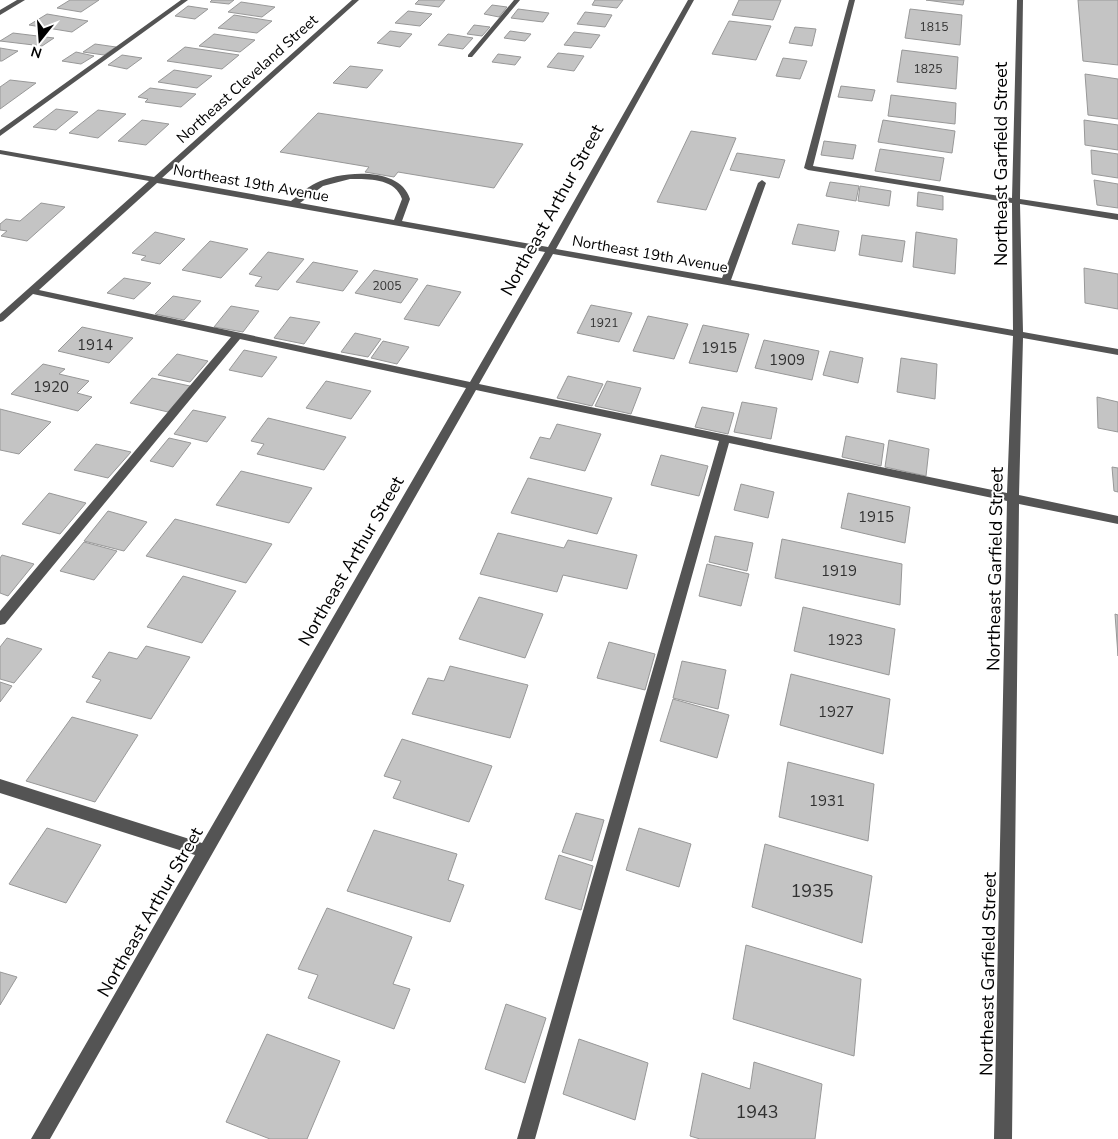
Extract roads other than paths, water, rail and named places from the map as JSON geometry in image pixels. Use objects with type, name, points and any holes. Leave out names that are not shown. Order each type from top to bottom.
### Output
[{"type":"street","points":[[0,13],[22,0]]},
{"type":"street","points":[[0,134],[185,0]]},
{"type":"street","name":"Northeast Cleveland Street","points":[[0,319],[356,0]]},
{"type":"street","points":[[470,56],[516,0]]},
{"type":"street","name":"Northeast Arthur Street","points":[[40,1139],[691,0]]},
{"type":"street","points":[[852,0],[808,168],[1118,217]]},
{"type":"street","name":"Northeast Garfield Street","points":[[1003,1139],[1013,498],[1018,334],[1016,202],[1020,0]]},
{"type":"street","name":"Northeast 19th Avenue","points":[[0,152],[1118,352]]},
{"type":"street","points":[[292,205],[320,184],[338,178],[362,176],[387,180],[402,189],[406,199],[398,224]]},
{"type":"street","points":[[726,281],[762,183]]},
{"type":"street","points":[[32,290],[472,386],[1118,520]]},
{"type":"street","points":[[0,620],[238,335]]},
{"type":"street","points":[[526,1139],[725,438]]},
{"type":"street","points":[[0,786],[205,851]]}]
